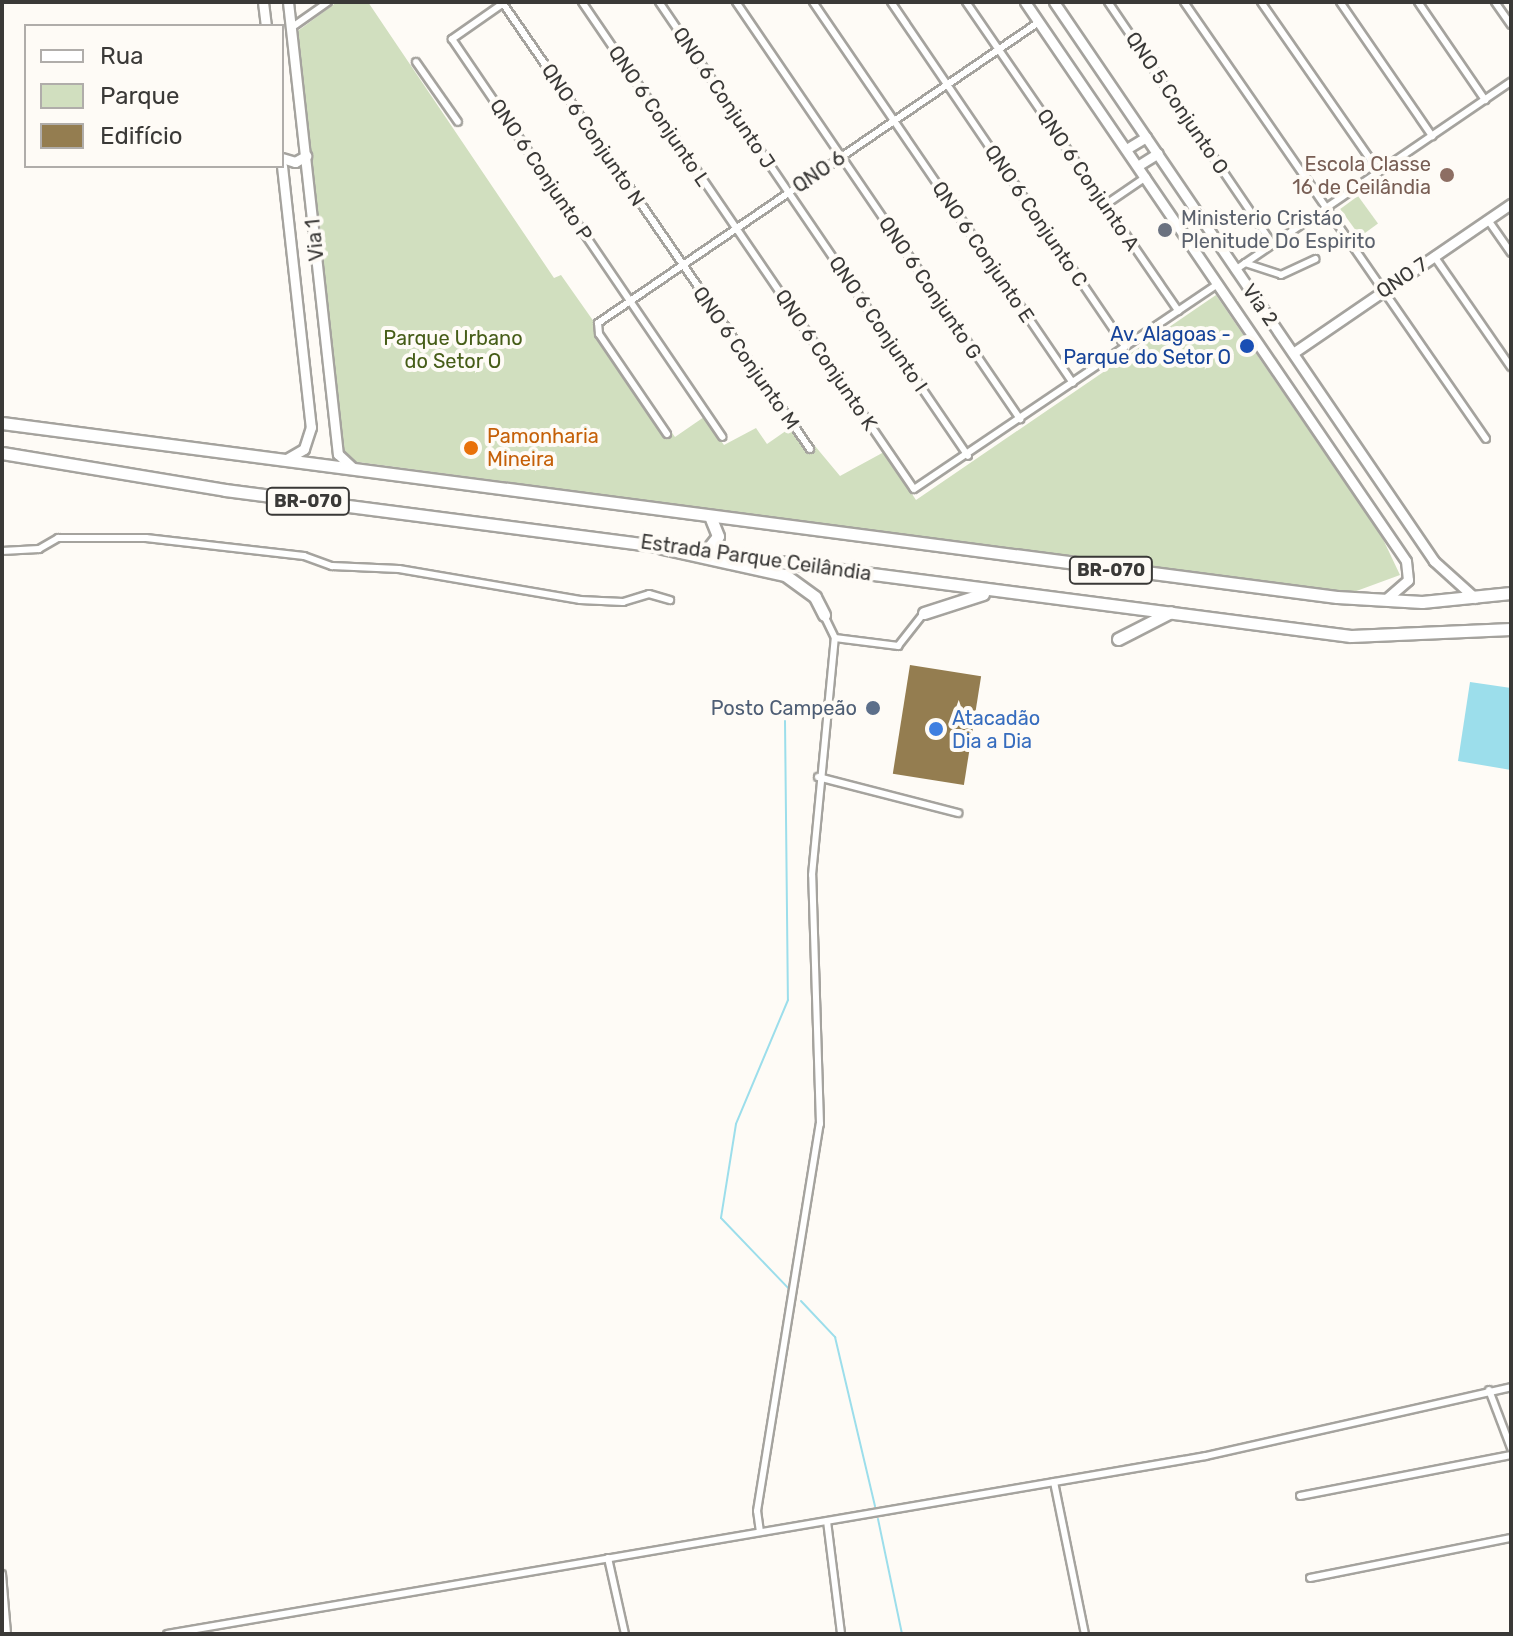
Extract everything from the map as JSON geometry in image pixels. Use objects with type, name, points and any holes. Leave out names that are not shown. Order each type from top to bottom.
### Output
[{"type":"highway","name":"Estrada Parque Ceilândia","points":[[2,423],[711,519],[1385,600],[1475,598],[1511,593]]},
{"type":"highway","name":"Estrada Parque Ceilândia","points":[[2,453],[240,492],[708,549],[1351,636],[1511,629]]},
{"type":"highway","points":[[708,549],[718,536],[711,519]]},
{"type":"highway","points":[[651,542],[785,575],[809,591],[824,615]]},
{"type":"highway","points":[[924,613],[972,594],[1027,594]]},
{"type":"highway","points":[[1118,639],[1173,611]]},
{"type":"main road","points":[[263,2],[266,24]]},
{"type":"main road","name":"Via 1","points":[[288,2],[338,454],[356,471]]},
{"type":"main road","name":"Via 2","points":[[1025,2],[1128,148],[1406,561],[1408,580],[1385,600]]},
{"type":"main road","name":"Via 2","points":[[1057,5],[1434,561],[1475,598]]},
{"type":"main road","points":[[1128,148],[1146,137]]},
{"type":"main road","points":[[1139,165],[1158,153]]},
{"type":"main road","points":[[284,159],[295,162],[306,156]]},
{"type":"main road","name":"Via 1","points":[[282,168],[311,427],[304,449],[283,461]]},
{"type":"main road","name":"QNO 7","points":[[1293,353],[1511,204]]},
{"type":"main road","points":[[1298,398],[1309,398],[1314,386]]},
{"type":"street","points":[[291,28],[328,2]]},
{"type":"street","name":"QNO 6 Conjunto P","points":[[504,2],[452,39],[722,437]]},
{"type":"street","name":"QNO 6 Conjunto N","points":[[504,2],[682,266]]},
{"type":"street","name":"QNO 6 Conjunto L","points":[[582,2],[736,230]]},
{"type":"street","name":"QNO 6 Conjunto J","points":[[659,2],[788,193]]},
{"type":"street","name":"QNO 6 Conjunto G","points":[[736,2],[1020,419]]},
{"type":"street","name":"QNO 6 Conjunto E","points":[[813,2],[1073,383]]},
{"type":"street","name":"QNO 6 Conjunto C","points":[[891,2],[1125,346]]},
{"type":"street","name":"QNO 6 Conjunto A","points":[[966,2],[1178,311]]},
{"type":"street","points":[[1057,5],[1068,2]]},
{"type":"street","name":"QNO 5 Conjunto O","points":[[1108,2],[1273,245]]},
{"type":"street","points":[[1184,2],[1486,439]]},
{"type":"street","points":[[1261,2],[1379,172]]},
{"type":"street","points":[[1340,2],[1432,136]]},
{"type":"street","points":[[1418,2],[1485,100]]},
{"type":"street","points":[[1495,2],[1511,25]]},
{"type":"street","name":"QNO 6","points":[[667,434],[599,334],[598,323],[1039,22]]},
{"type":"street","points":[[416,62],[458,122]]},
{"type":"street","points":[[1235,270],[1511,82]]},
{"type":"street","points":[[1105,205],[1146,177]]},
{"type":"street","name":"QNO 6 Conjunto I","points":[[788,193],[968,456]]},
{"type":"street","points":[[1488,220],[1511,253]]},
{"type":"street","name":"QNO 6 Conjunto K","points":[[736,230],[917,489],[968,456]]},
{"type":"street","points":[[1434,256],[1511,367]]},
{"type":"street","points":[[1245,263],[1281,275],[1316,259]]},
{"type":"street","name":"QNO 6 Conjunto M","points":[[682,266],[810,449]]},
{"type":"street","points":[[968,456],[1218,284]]},
{"type":"street","points":[[2,551],[39,549],[58,538],[146,538],[304,556],[332,566],[399,569],[580,600],[623,602],[649,594],[670,600]]},
{"type":"street","points":[[835,638],[898,646],[924,613]]},
{"type":"street","points":[[760,1532],[757,1511],[820,1124],[812,875],[818,777],[835,638],[824,615]]},
{"type":"street","points":[[818,777],[958,813]]},
{"type":"street","points":[[167,1634],[1206,1456],[1511,1387]]},
{"type":"street","points":[[1489,1390],[1511,1448]]},
{"type":"street","points":[[1300,1496],[1511,1455]]},
{"type":"street","points":[[1054,1482],[1085,1634]]},
{"type":"street","points":[[827,1521],[841,1634]]},
{"type":"street","points":[[1310,1578],[1511,1538]]},
{"type":"street","points":[[608,1558],[625,1634]]},
{"type":"street","points":[[2,1574],[7,1634]]},
{"type":"green space","name":"Parque Urbano do Setor O","points":[[337,2],[368,2],[554,278],[561,275],[675,437],[704,417],[724,445],[756,428],[767,444],[790,428],[807,451],[815,446],[840,476],[884,452],[916,500],[1216,295],[1382,537],[1400,575],[1351,593],[1309,589],[350,461],[341,446],[295,33]]},
{"type":"green space","points":[[1358,196],[1378,224],[1360,236],[1340,209]]},
{"type":"water","points":[[1470,682],[1511,688],[1511,770],[1458,761]]},
{"type":"building","name":"Atacadão Dia a Dia","points":[[910,665],[981,676],[964,785],[893,774]]},
{"type":"waterway","points":[[785,721],[788,1000],[736,1124],[721,1218],[790,1290]]},
{"type":"waterway","points":[[801,1301],[835,1337],[875,1506]]},
{"type":"waterway","points":[[878,1519],[902,1634]]},
{"type":"place","name":"Escola Classe 16 de Ceilândia","points":[[1447,175]]},
{"type":"place","name":"Ministerio Cristáo Plenitude Do Espirito","points":[[1165,230]]},
{"type":"place","name":"Av. Alagoas - Parque do Setor O","points":[[1247,346]]},
{"type":"place","name":"Pamonharia Mineira","points":[[471,448]]},
{"type":"place","name":"Posto Campeão","points":[[873,708]]},
{"type":"place","name":"Atacadão Dia a Dia","points":[[936,729]]}]
